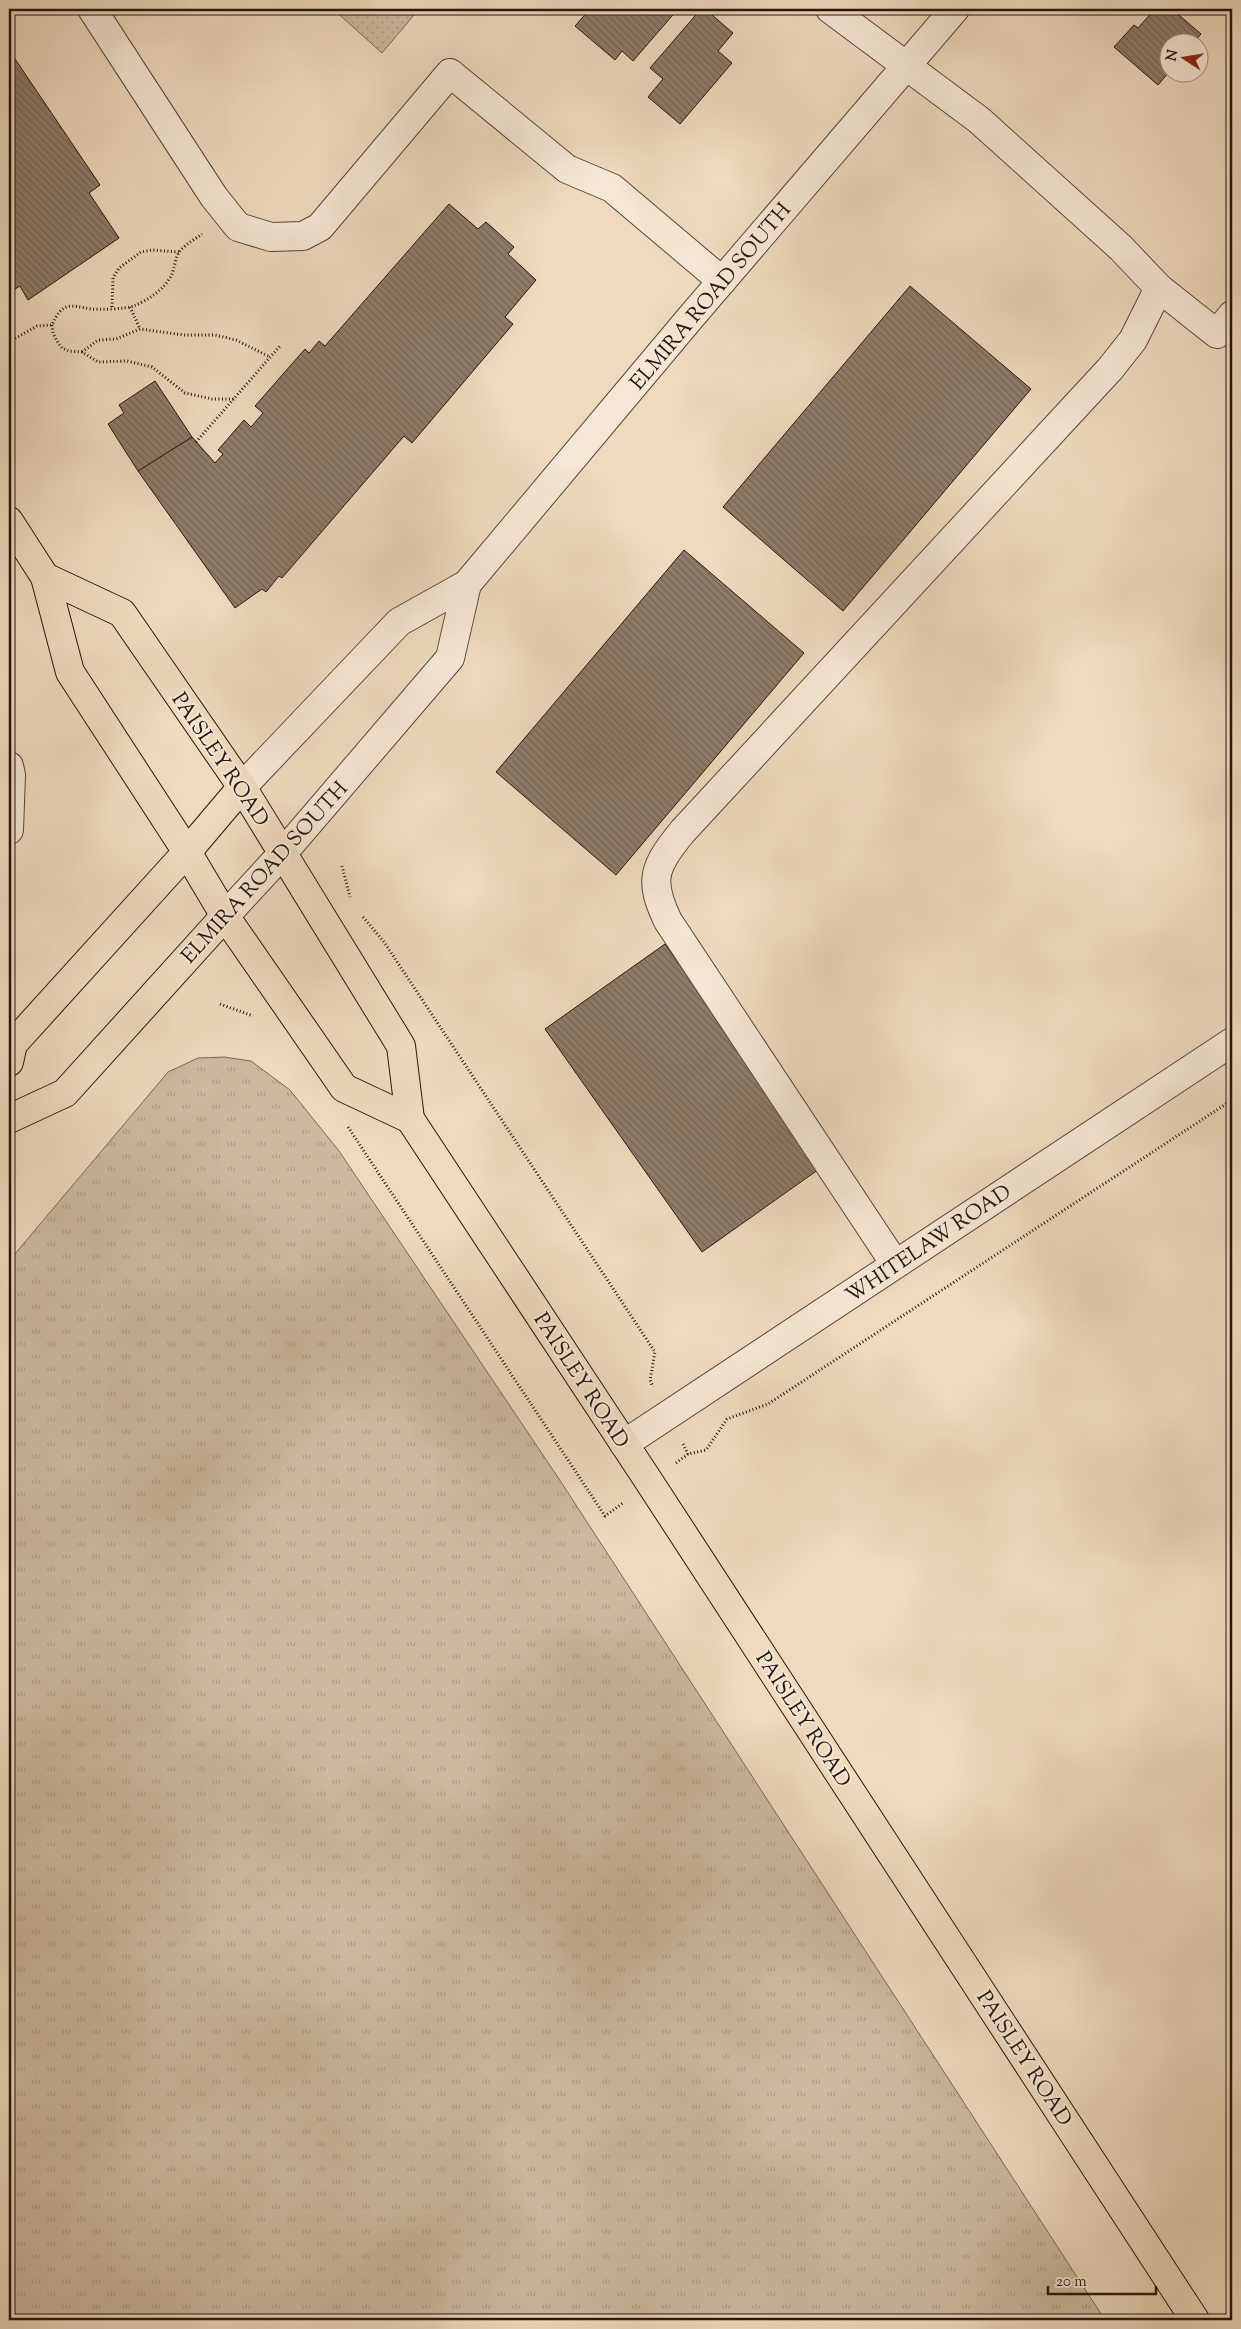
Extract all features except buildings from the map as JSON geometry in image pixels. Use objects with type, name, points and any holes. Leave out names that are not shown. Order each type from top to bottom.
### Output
[{"type":"main road","points":[[9,521],[45,577],[70,672],[187,852],[225,916],[344,1088],[410,1119]]},
{"type":"main road","name":"PAISLEY ROAD","points":[[45,577],[122,613],[242,787],[401,1046],[410,1119],[1195,2320]]},
{"type":"main road","name":"ELMIRA ROAD SOUTH","points":[[9,1062],[13,1044],[187,852],[242,787]]},
{"type":"main road","name":"ELMIRA ROAD SOUTH","points":[[9,1119],[65,1093],[225,916]]},
{"type":"street","points":[[92,9],[214,197],[238,227],[271,237],[303,236],[320,227],[450,73],[567,169],[612,188],[722,281]]},
{"type":"street","points":[[830,9],[907,64],[979,120],[1121,248],[1159,288],[1217,334],[1232,316]]},
{"type":"street","name":"ELMIRA ROAD SOUTH","points":[[242,787],[398,622],[467,584],[722,281],[955,9]]},
{"type":"street","points":[[895,1264],[668,921],[656,889],[658,871],[662,857],[682,832],[1110,369],[1132,340],[1159,288]]},
{"type":"street","name":"ELMIRA ROAD SOUTH","points":[[225,916],[283,854],[450,658],[467,584]]},
{"type":"street","points":[[9,766],[11,775],[9,830]]},
{"type":"street","name":"WHITELAW ROAD","points":[[624,1444],[1232,1042]]},
{"type":"path","points":[[228,214],[179,252],[171,277],[163,287],[149,298],[130,307],[92,309],[73,305],[68,306],[56,314],[52,325],[52,333],[62,348],[82,352],[98,362],[127,361],[152,367],[185,393],[212,399],[234,399]]},
{"type":"path","points":[[112,307],[113,278],[119,268],[141,252],[152,250],[179,252]]},
{"type":"path","points":[[130,307],[140,329]]},
{"type":"path","points":[[9,342],[38,326],[52,325]]},
{"type":"path","points":[[82,352],[98,340],[116,338],[140,329],[184,335],[215,335],[236,340],[270,357]]},
{"type":"path","points":[[196,442],[280,346]]},
{"type":"path","points":[[342,866],[350,898]]},
{"type":"path","points":[[359,913],[384,942],[655,1352],[650,1380]]},
{"type":"path","points":[[220,1004],[256,1018]]},
{"type":"path","points":[[688,1454],[706,1450],[727,1419],[768,1404],[1232,1100]]},
{"type":"path","points":[[346,1124],[606,1516],[626,1501]]},
{"type":"green space","points":[[333,9],[419,9],[382,53]]},
{"type":"green space","points":[[224,1057],[251,1061],[290,1090],[339,1151],[563,1485],[1105,2320],[9,2320],[9,1261],[168,1072],[198,1058]]}]
